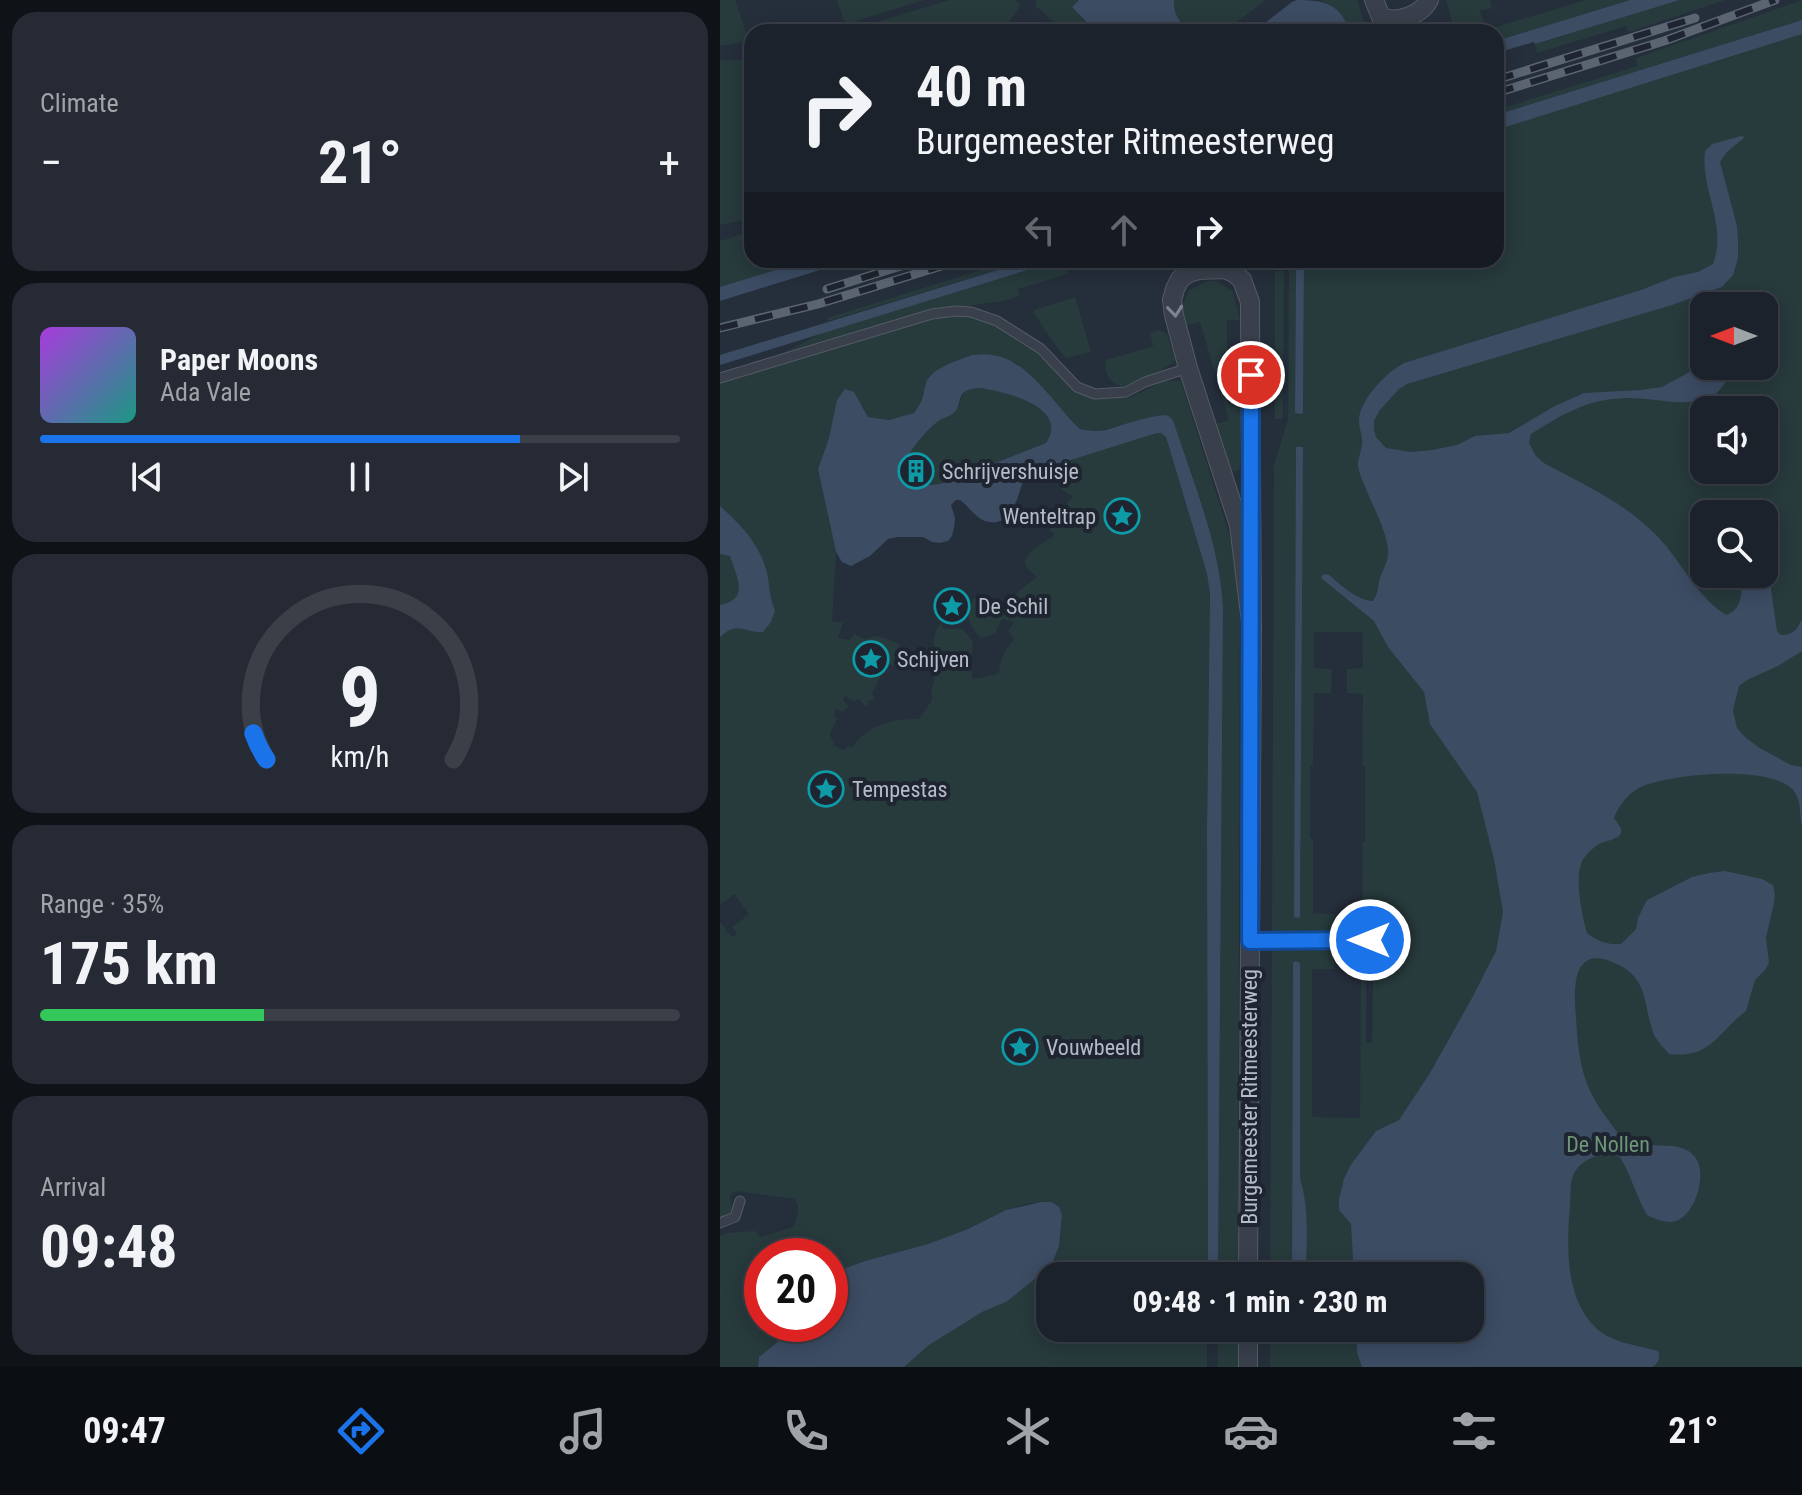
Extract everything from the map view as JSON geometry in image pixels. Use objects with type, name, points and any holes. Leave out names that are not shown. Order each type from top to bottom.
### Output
[{"type":"street","points":[[1374,0],[1378,13],[1388,20],[1417,13],[1425,8],[1429,0]]},
{"type":"street","name":"Burgemeester Ritmeesterweg","points":[[1248,1262],[1252,630],[1250,302],[1242,280],[1234,273],[1215,268],[1199,270],[1180,279],[1172,300],[1188,368],[1239,525],[1252,630]]},
{"type":"street","points":[[1248,1342],[1248,1367]]},
{"type":"lane","points":[[720,378],[932,314],[956,311],[982,314],[1007,326],[1041,349],[1077,387],[1095,394],[1126,392],[1145,382],[1188,368]]},
{"type":"lane","points":[[1250,941],[1370,940]]},
{"type":"lane","points":[[720,1223],[735,1217],[740,1201]]},
{"type":"green space","points":[[720,0],[735,0],[744,26],[744,40],[720,46]]},
{"type":"green space","points":[[837,0],[924,0],[849,23],[844,21]]},
{"type":"green space","points":[[949,0],[1015,0],[1020,5],[1007,24],[870,24]]},
{"type":"green space","points":[[1036,0],[1079,0],[1072,7],[1088,24],[1055,24],[1036,6]]},
{"type":"green space","points":[[1174,0],[1266,0],[1236,24],[1182,24]]},
{"type":"green space","points":[[1321,0],[1357,0],[1364,24],[1346,24]]},
{"type":"green space","points":[[1446,0],[1490,0],[1492,8],[1480,11],[1484,24],[1453,24]]},
{"type":"green space","points":[[1586,0],[1630,0],[1504,39],[1504,25]]},
{"type":"green space","points":[[1680,0],[1725,0],[1629,32],[1626,26],[1537,53],[1535,44]]},
{"type":"green space","points":[[1802,0],[1802,20],[1504,113],[1504,108],[1638,66],[1636,58]]},
{"type":"green space","name":"De Nollen","points":[[1802,31],[1802,1367],[1270,1367],[1270,1342],[1484,1342],[1484,1262],[1270,1262],[1272,949],[1300,944],[1329,946],[1333,950],[1334,969],[1312,969],[1312,1117],[1360,1118],[1361,969],[1341,969],[1342,950],[1345,948],[1356,952],[1366,967],[1366,1042],[1372,1042],[1374,915],[1369,916],[1360,928],[1344,932],[1341,914],[1363,914],[1363,694],[1347,693],[1347,669],[1363,668],[1362,632],[1314,632],[1314,668],[1332,669],[1331,693],[1314,693],[1313,766],[1310,766],[1313,913],[1335,914],[1333,932],[1277,935],[1272,932],[1274,465],[1288,419],[1289,268],[1296,268],[1295,413],[1303,413],[1304,268],[1504,268],[1504,127]],"holes":[[[1296,447],[1302,571],[1300,917]]]},
{"type":"green space","points":[[720,60],[744,60],[744,220],[720,225]]},
{"type":"green space","points":[[744,234],[744,268],[782,268],[720,287],[720,241]]},
{"type":"green space","points":[[987,268],[1004,268],[828,321],[827,318]]},
{"type":"green space","points":[[1034,268],[1067,268],[1068,274],[1018,289],[1019,296],[951,308],[964,310],[1024,341],[1075,390],[1098,398],[1129,398],[1166,380],[1181,381],[1230,537],[1239,587],[1238,1262],[1218,1262],[1223,608],[1211,535],[1172,418],[1149,418],[1104,429],[1080,429],[1017,364],[994,355],[922,393],[921,402],[914,413],[889,420],[868,417],[862,405],[829,438],[818,469],[836,552],[832,621],[843,623],[838,638],[850,640],[854,634],[865,639],[878,636],[898,643],[905,660],[902,666],[896,668],[888,663],[872,693],[875,700],[868,701],[866,707],[859,699],[854,702],[845,696],[843,701],[849,706],[842,712],[836,708],[834,716],[837,719],[830,734],[834,745],[844,750],[882,724],[919,719],[932,700],[931,692],[939,662],[934,637],[941,624],[944,629],[962,629],[973,641],[973,679],[999,672],[1004,654],[1014,639],[1008,631],[1014,622],[1002,619],[995,634],[981,639],[970,624],[969,611],[974,598],[982,597],[1004,611],[1013,596],[1037,577],[1027,568],[1026,557],[1055,534],[1050,527],[1065,519],[1068,501],[1073,497],[1061,489],[1066,461],[1161,432],[1166,437],[1207,574],[1210,594],[1208,1262],[1044,1262],[1059,1246],[1062,1215],[1053,1202],[1026,1204],[1006,1210],[928,1244],[848,1267],[848,1238],[744,1238],[744,1342],[778,1342],[759,1357],[758,1367],[720,1367],[720,1236],[755,1231],[760,1237],[793,1227],[798,1210],[795,1199],[735,1191],[730,1196],[733,1209],[720,1218],[720,922],[732,937],[737,934],[732,927],[749,914],[734,894],[720,905],[720,381],[742,374],[751,362],[777,356],[824,332]]},
{"type":"green space","points":[[1275,271],[1284,271],[1282,419],[1275,419]]},
{"type":"green space","points":[[1208,281],[1217,281],[1233,292],[1240,320],[1227,320],[1227,403],[1241,403],[1240,469],[1235,472],[1230,469],[1216,424],[1229,420],[1200,322],[1187,325],[1182,306],[1189,290]]},
{"type":"green space","points":[[1075,297],[1091,352],[1067,358],[1033,313],[1034,310]]},
{"type":"green space","points":[[1158,330],[1167,334],[1176,361],[1149,378],[1121,387],[1110,380],[1105,369],[1106,360],[1153,346],[1150,333]]},
{"type":"green space","points":[[981,388],[1005,393],[1042,411],[1049,420],[1051,430],[1046,443],[938,485],[909,481],[905,464],[917,443],[936,423],[956,411],[965,392]]},
{"type":"green space","points":[[1036,1270],[1036,1342],[1207,1342],[1207,1367],[904,1367],[951,1330],[1006,1302]]},
{"type":"green space","points":[[1218,1342],[1238,1342],[1238,1367],[1218,1367]]},
{"type":"water","points":[[1079,0],[1174,0],[1182,24],[1088,24],[1072,7]]},
{"type":"water","points":[[1630,0],[1680,0],[1504,51],[1504,39]]},
{"type":"water","points":[[1292,2],[1323,2],[1336,9],[1347,24],[1263,24]]},
{"type":"water","points":[[1802,20],[1802,34],[1504,127],[1504,113]]},
{"type":"water","points":[[1745,137],[1720,162],[1738,240],[1738,258],[1733,275],[1722,287],[1708,292],[1690,292],[1690,299],[1672,305],[1407,384],[1379,411],[1374,421],[1376,437],[1386,448],[1411,452],[1432,450],[1457,445],[1475,436],[1509,433],[1584,393],[1662,387],[1690,372],[1690,380],[1727,380],[1715,395],[1690,396],[1690,402],[1629,398],[1578,408],[1531,434],[1529,443],[1544,463],[1601,494],[1641,521],[1663,542],[1690,579],[1690,588],[1697,588],[1726,615],[1739,604],[1741,588],[1771,588],[1777,631],[1781,635],[1792,633],[1802,619],[1802,651],[1739,686],[1733,710],[1737,728],[1745,737],[1791,765],[1802,767],[1802,827],[1797,795],[1782,783],[1743,774],[1671,779],[1651,783],[1626,798],[1614,818],[1621,828],[1620,835],[1592,849],[1582,861],[1579,871],[1580,898],[1587,933],[1611,944],[1621,944],[1636,929],[1647,900],[1692,877],[1725,871],[1762,879],[1773,885],[1775,895],[1766,938],[1769,962],[1755,980],[1746,1011],[1712,1043],[1695,1052],[1669,1054],[1661,1045],[1654,1035],[1637,980],[1621,966],[1593,958],[1585,962],[1576,980],[1575,1005],[1581,1061],[1587,1085],[1600,1108],[1616,1131],[1627,1140],[1686,1149],[1693,1154],[1700,1169],[1693,1204],[1683,1217],[1672,1222],[1647,1215],[1620,1157],[1602,1155],[1591,1158],[1580,1165],[1571,1182],[1568,1253],[1578,1302],[1602,1333],[1625,1343],[1658,1351],[1659,1359],[1652,1367],[1362,1367],[1357,1342],[1484,1342],[1484,1262],[1353,1262],[1351,1224],[1339,1210],[1339,1199],[1350,1166],[1376,1131],[1399,1120],[1430,1073],[1496,951],[1503,912],[1494,859],[1477,792],[1430,724],[1424,692],[1388,647],[1374,621],[1321,578],[1328,574],[1355,595],[1373,601],[1387,558],[1385,535],[1358,467],[1362,443],[1361,411],[1376,386],[1404,363],[1698,272],[1713,264],[1717,250],[1716,221],[1705,165],[1705,151],[1712,144]]},
{"type":"water","points":[[782,268],[826,268],[720,301],[720,287]]},
{"type":"water","points":[[1004,268],[1034,268],[720,365],[720,355]]},
{"type":"water","points":[[1296,268],[1304,268],[1303,413],[1295,413]]},
{"type":"water","points":[[972,355],[1005,358],[1029,374],[1080,429],[1106,430],[1156,416],[1170,417],[1206,518],[1217,563],[1223,608],[1218,1262],[1208,1262],[1210,594],[1207,574],[1166,437],[1157,433],[1026,474],[1009,515],[1003,520],[985,521],[956,500],[951,505],[955,518],[948,541],[940,543],[923,537],[897,537],[888,539],[870,556],[851,566],[842,562],[836,552],[818,469],[837,400],[845,389],[854,392],[868,417],[889,420],[914,413],[921,402],[927,380],[934,372]],"holes":[[[981,388],[1018,398],[1042,411],[1049,420],[1051,430],[1046,443],[942,483],[920,484],[906,478],[905,464],[913,449],[936,423],[956,411],[965,391]]]},
{"type":"water","points":[[1296,447],[1303,447],[1298,918],[1294,917]]},
{"type":"water","points":[[720,506],[749,536],[764,563],[775,610],[763,632],[737,628],[720,637],[720,605],[735,598],[739,586],[730,556],[720,554]]},
{"type":"water","points":[[1293,963],[1300,963],[1300,1179],[1306,1215],[1306,1262],[1292,1262]]},
{"type":"water","points":[[1041,1202],[1052,1202],[1059,1207],[1062,1215],[1059,1246],[1053,1262],[1036,1262],[1036,1278],[1006,1302],[982,1312],[929,1345],[904,1367],[758,1367],[759,1357],[778,1342],[848,1342],[848,1267],[928,1244],[1006,1210]]},
{"type":"railway","points":[[1504,91],[1664,41],[1775,0]]},
{"type":"railway","points":[[1504,78],[1695,18]]},
{"type":"railway","points":[[827,289],[894,268]]},
{"type":"railway","points":[[720,328],[818,304],[935,268]]},
{"type":"place","name":"Schrijvershuisje","points":[[916,471]]},
{"type":"place","name":"Wenteltrap","points":[[1122,516]]},
{"type":"place","name":"De Schil","points":[[952,606]]},
{"type":"place","name":"Schijven","points":[[871,659]]},
{"type":"place","name":"Tempestas","points":[[826,789]]},
{"type":"place","name":"Vouwbeeld","points":[[1020,1047]]},
{"type":"route","points":[[1251,375],[1250,941],[1370,940]]}]
